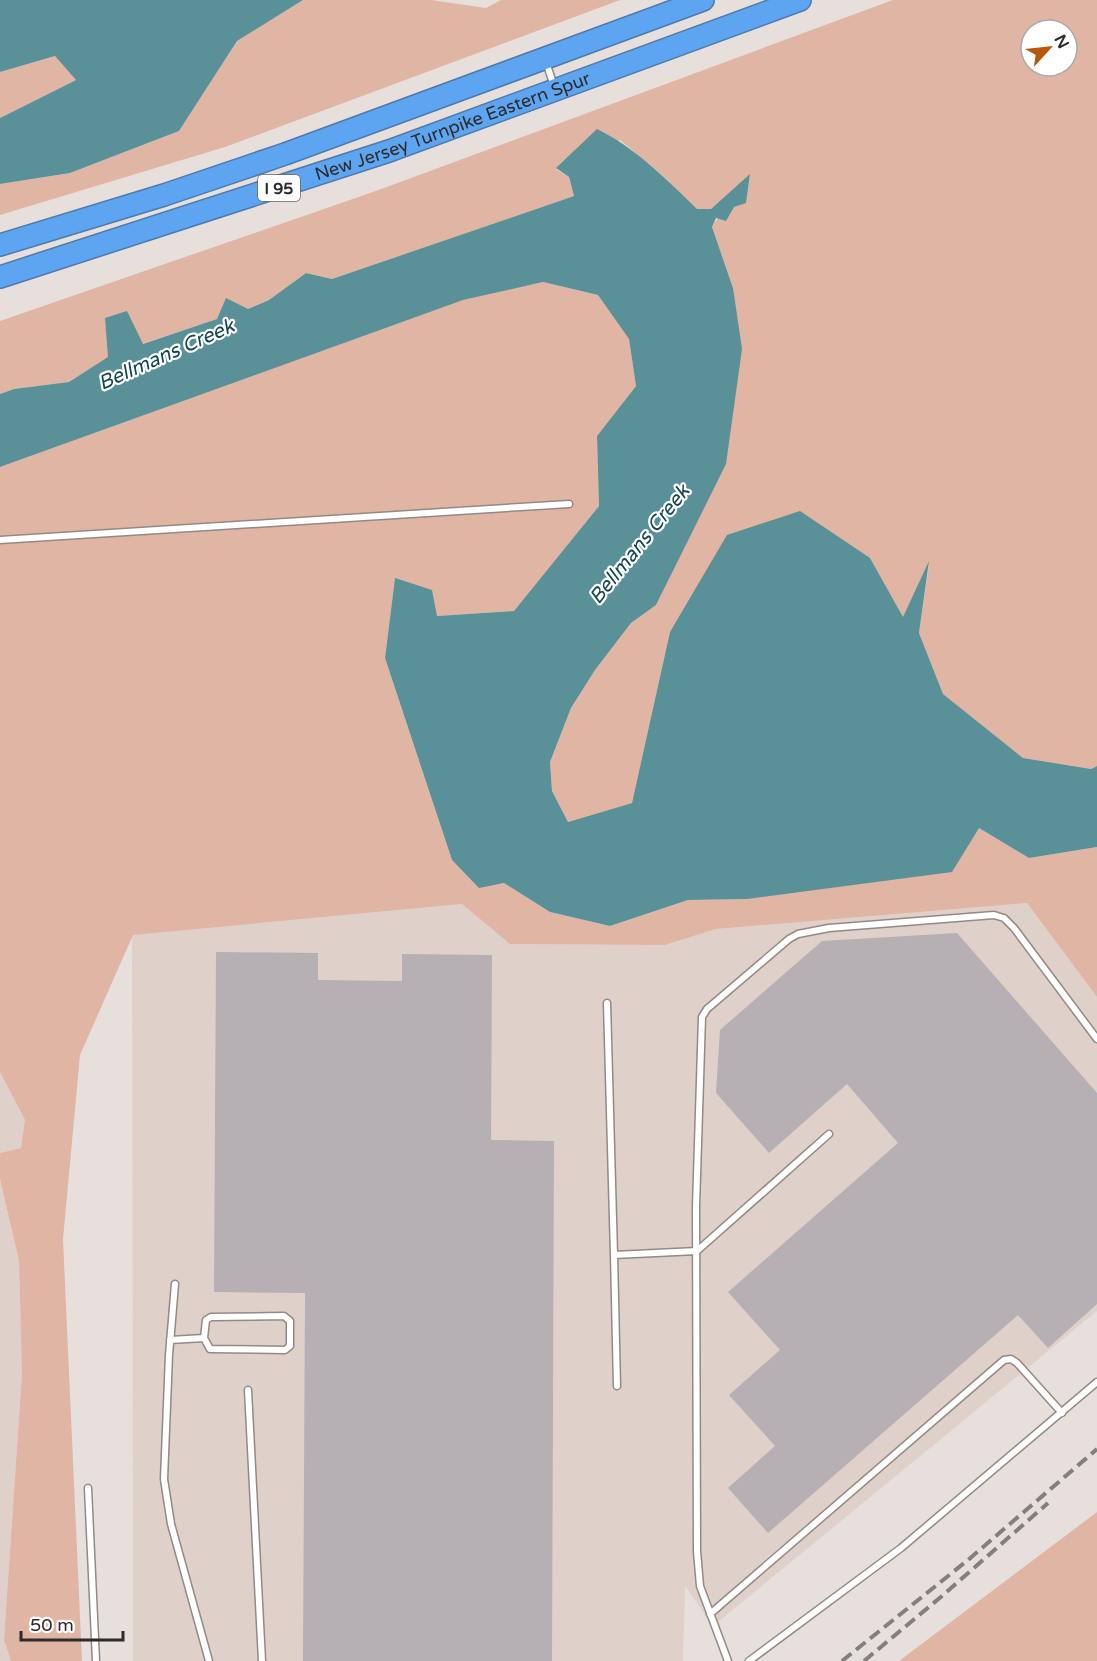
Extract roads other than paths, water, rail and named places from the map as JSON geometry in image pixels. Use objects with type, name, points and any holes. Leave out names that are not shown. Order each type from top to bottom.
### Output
[{"type":"highway","name":"New Jersey Turnpike Eastern Spur","points":[[0,245],[164,195],[285,154],[703,0]]},
{"type":"highway","name":"New Jersey Turnpike Eastern Spur","points":[[0,277],[328,171],[800,0]]},
{"type":"lane","points":[[544,58],[556,90]]},
{"type":"lane","points":[[0,540],[569,504]]},
{"type":"lane","points":[[728,1661],[700,1586],[697,1551],[697,1251],[702,1017],[707,1009],[789,939],[798,934],[829,928],[994,915],[1004,918],[1014,928],[1097,1039]]},
{"type":"lane","points":[[607,1003],[617,1386]]},
{"type":"lane","points":[[614,1255],[697,1251],[829,1134]]},
{"type":"lane","points":[[175,1284],[170,1340],[164,1479],[167,1504],[209,1661]]},
{"type":"lane","points":[[284,1316],[290,1321],[290,1346],[285,1350],[210,1349],[204,1338],[206,1320],[211,1317],[284,1316]]},
{"type":"lane","points":[[170,1340],[204,1338]]},
{"type":"lane","points":[[710,1614],[1004,1360],[1011,1359],[1017,1363],[1062,1413]]},
{"type":"lane","points":[[749,1661],[901,1548],[1097,1382]]},
{"type":"lane","points":[[248,1390],[261,1661]]},
{"type":"lane","points":[[88,1488],[96,1661]]},
{"type":"water","points":[[0,0],[303,0],[237,41],[179,131],[70,173],[0,184],[0,118],[76,80],[55,56],[0,72]]},
{"type":"water","name":"Bellmans Creek","points":[[597,129],[638,155],[697,209],[711,209],[750,174],[746,203],[734,207],[726,221],[716,218],[712,227],[733,288],[742,349],[726,464],[656,605],[631,623],[595,670],[571,708],[550,762],[552,791],[568,822],[632,803],[670,632],[727,535],[800,511],[870,558],[903,617],[929,561],[919,633],[943,694],[1023,758],[1091,769],[1097,766],[1097,847],[1029,858],[979,828],[952,872],[747,899],[688,900],[610,926],[550,912],[504,883],[479,888],[452,860],[385,658],[395,578],[432,590],[437,616],[514,611],[599,506],[597,436],[636,386],[629,339],[598,295],[543,282],[463,300],[0,467],[0,394],[14,389],[69,382],[108,357],[105,318],[127,311],[143,344],[217,319],[226,298],[248,309],[269,300],[306,273],[332,279],[574,196],[569,177],[556,168]]},
{"type":"railway","points":[[842,1661],[968,1560],[1097,1449]]},
{"type":"railway","points":[[864,1661],[1048,1503]]}]
